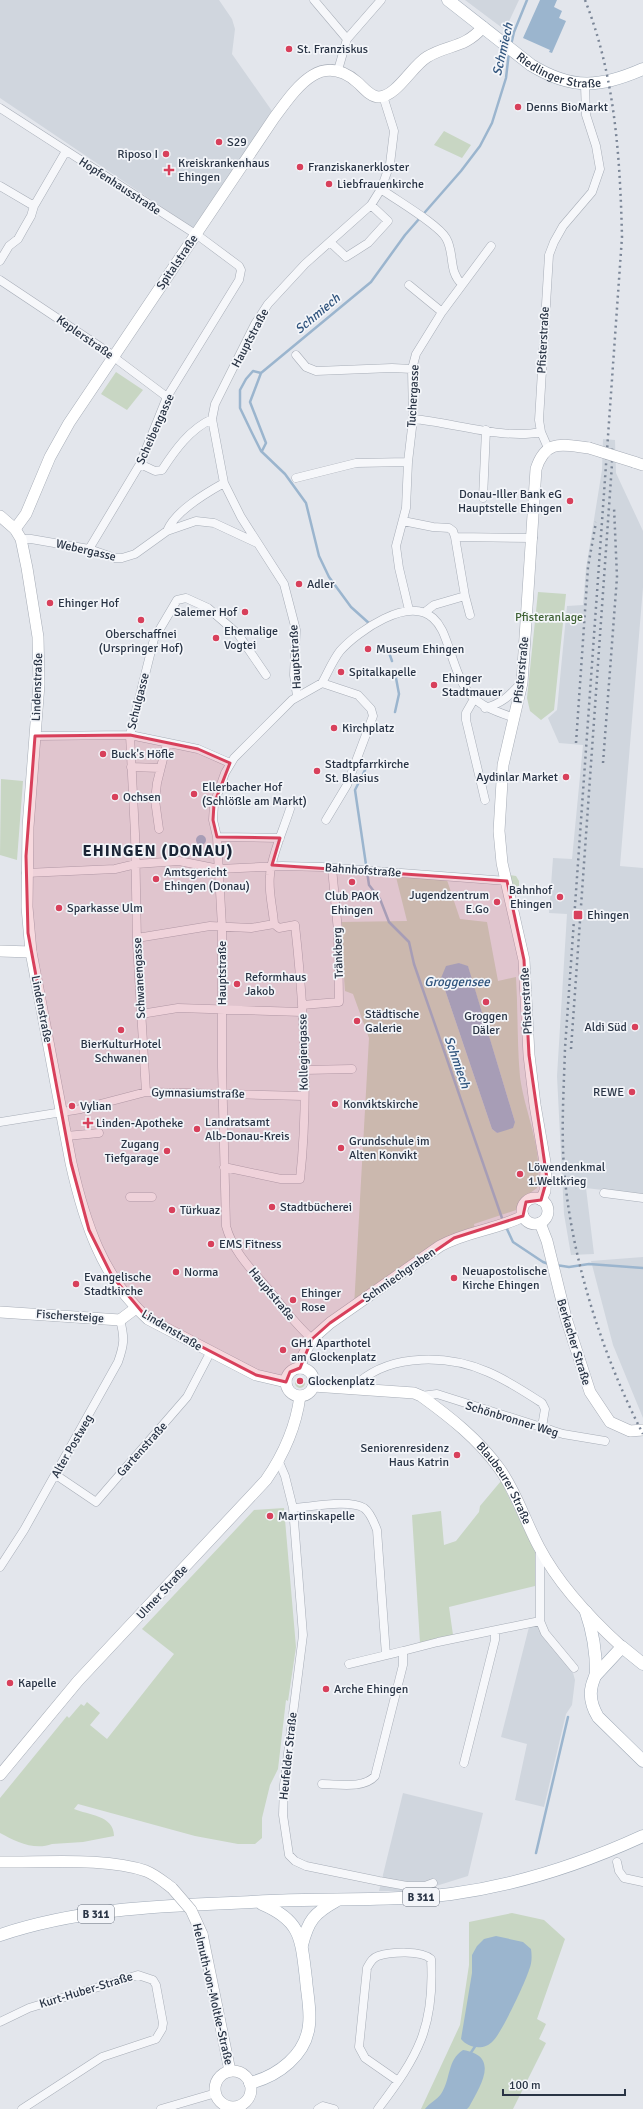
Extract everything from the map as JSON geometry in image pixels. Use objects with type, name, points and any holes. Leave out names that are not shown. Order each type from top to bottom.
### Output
[{"type":"main road","name":"Riedlinger Straße","points":[[448,0],[517,54],[544,73],[564,81],[599,84],[642,70]]},
{"type":"main road","points":[[586,1612],[594,1638],[596,1675]]},
{"type":"main road","points":[[622,1648],[596,1675],[591,1687],[591,1700],[593,1709],[598,1717],[643,1760]]},
{"type":"main road","name":"Blaubeurer Straße","points":[[622,1648],[643,1664]]},
{"type":"main road","name":"B 311","points":[[0,1935],[86,1915],[142,1908],[259,1902],[406,1898],[451,1894],[503,1885],[582,1862],[643,1836]]},
{"type":"main road","points":[[302,1945],[305,1930],[311,1919],[322,1909],[339,1899]]},
{"type":"main road","points":[[250,2084],[275,2073],[290,2062],[306,2038],[309,2025],[309,2011],[302,1945],[297,1931],[289,1919],[276,1910],[259,1902]]},
{"type":"street","points":[[314,0],[347,39]]},
{"type":"street","points":[[381,0],[347,39],[338,70],[353,79],[369,93],[377,97],[383,96],[394,90],[412,70],[427,57],[470,40],[483,28]]},
{"type":"street","name":"Spitalstraße","points":[[15,528],[26,514],[58,441],[274,118],[296,90],[308,78],[317,73],[338,70]]},
{"type":"street","name":"Pfisterstraße","points":[[541,1200],[545,1191],[546,1168],[535,1105],[529,1055],[524,960],[507,881],[499,832],[501,784],[508,742],[515,718],[522,683],[536,469],[540,459],[548,448],[540,432],[539,420],[549,255],[563,226],[592,192],[600,169],[596,146],[586,115],[586,84]]},
{"type":"street","name":"Hauptstraße","points":[[312,1339],[295,1322],[248,1266],[229,1236],[226,1214],[224,1167],[222,927],[220,869],[217,837],[213,820],[214,804],[230,763],[297,696],[294,675],[296,630],[284,584],[241,517],[224,483],[212,419],[215,404],[255,324],[268,304],[305,264],[371,205],[381,189],[390,164],[394,130],[383,96]]},
{"type":"street","name":"Hopfenhausstraße","points":[[0,108],[196,234],[239,266]]},
{"type":"street","points":[[0,261],[9,246],[18,239],[31,216],[34,206],[66,151]]},
{"type":"street","points":[[0,186],[34,206]]},
{"type":"street","points":[[381,189],[440,230],[446,237],[450,246],[454,274],[462,284]]},
{"type":"street","points":[[330,242],[346,257],[368,243],[388,221],[371,205]]},
{"type":"street","name":"Tuchergasse","points":[[409,610],[399,568],[396,546],[406,508],[408,462],[413,419],[412,369],[416,354],[442,312],[490,246]]},
{"type":"street","name":"Scheibengasse","points":[[89,549],[140,464],[167,396],[239,280],[242,274],[239,266]]},
{"type":"street","name":"Keplerstraße","points":[[0,280],[114,356],[118,361],[167,396]]},
{"type":"street","points":[[409,285],[442,312]]},
{"type":"street","points":[[296,355],[306,367],[316,371],[392,368],[412,369]]},
{"type":"street","points":[[140,464],[155,471],[162,470],[175,451],[199,425],[212,419]]},
{"type":"street","points":[[413,419],[430,420],[486,430],[531,434],[540,432]]},
{"type":"street","points":[[483,498],[486,430]]},
{"type":"street","points":[[548,448],[564,445],[589,448],[638,463]]},
{"type":"street","points":[[296,478],[356,463],[408,462]]},
{"type":"street","name":"Webergasse","points":[[167,531],[170,524],[200,497],[224,483]]},
{"type":"street","points":[[0,516],[15,528]]},
{"type":"street","points":[[403,520],[433,527],[449,528],[453,532],[470,615]]},
{"type":"street","name":"Webergasse","points":[[21,539],[31,539],[89,549],[115,558],[122,558],[135,554],[167,531],[184,524],[205,521],[228,528],[257,543]]},
{"type":"street","name":"Lindenstraße","points":[[15,528],[21,539],[38,637],[39,678],[28,827],[26,907],[32,952],[78,1195],[90,1230],[106,1266],[136,1308],[153,1322],[210,1353],[256,1375],[286,1382]]},
{"type":"street","points":[[455,537],[532,538]]},
{"type":"street","points":[[425,612],[434,606],[465,596]]},
{"type":"street","name":"Schulgasse","points":[[135,834],[130,735],[154,639],[177,600],[186,598],[208,608],[238,634],[266,674]]},
{"type":"street","points":[[297,696],[322,683],[339,652],[365,630],[379,622],[409,610],[425,612],[439,624],[465,690],[486,708],[515,718]]},
{"type":"street","points":[[322,683],[358,695],[371,709],[373,716],[347,785],[326,820]]},
{"type":"street","points":[[486,708],[499,704],[522,683]]},
{"type":"street","points":[[474,699],[466,713],[466,720],[485,800]]},
{"type":"street","points":[[35,736],[130,735],[198,749],[230,763]]},
{"type":"street","points":[[159,829],[155,800],[166,743]]},
{"type":"street","points":[[131,767],[160,768]]},
{"type":"street","points":[[137,938],[203,926],[250,928],[274,924],[272,901],[270,897],[270,873],[290,809]]},
{"type":"street","name":"Schwanengasse","points":[[135,834],[137,938],[146,1092]]},
{"type":"street","points":[[217,837],[280,838]]},
{"type":"street","name":"Bahnhofstraße","points":[[26,873],[115,869],[136,864],[179,861],[220,869],[272,866],[332,868],[507,881]]},
{"type":"street","name":"Tränkberg","points":[[302,1008],[339,1002],[338,931],[332,868]]},
{"type":"street","name":"Kollegiengasse","points":[[224,1167],[281,1179],[300,1179],[304,1070],[302,1008],[295,925],[280,928],[274,924]]},
{"type":"street","points":[[0,951],[32,952]]},
{"type":"street","points":[[141,1014],[178,1008],[222,1009],[230,1011],[302,1008]]},
{"type":"street","points":[[304,1070],[352,1069]]},
{"type":"street","name":"Gymnasiumstraße","points":[[0,1122],[106,1104],[146,1092],[303,1096]]},
{"type":"street","points":[[66,1136],[99,1133]]},
{"type":"street","points":[[604,1193],[643,1198]]},
{"type":"street","points":[[130,1197],[152,1196]]},
{"type":"street","points":[[534,1198],[541,1200],[548,1210],[546,1218],[540,1223],[531,1224],[518,1218],[526,1202],[534,1198]]},
{"type":"street","name":"Schmiechgraben","points":[[300,1368],[303,1356],[312,1339],[330,1323],[440,1246],[454,1238],[518,1218]]},
{"type":"street","name":"Berkacher Straße","points":[[540,1223],[549,1251],[566,1318],[590,1392],[610,1422],[630,1431],[643,1430]]},
{"type":"street","name":"Fischersteige","points":[[0,1312],[120,1320],[136,1308]]},
{"type":"street","name":"Alter Postweg","points":[[0,1567],[24,1530],[105,1387],[124,1347],[120,1320]]},
{"type":"street","name":"Gartenstraße","points":[[56,1475],[96,1502],[187,1397],[210,1353]]},
{"type":"street","points":[[358,1388],[359,1382],[367,1375],[385,1366],[423,1360],[452,1362],[488,1372],[542,1403],[545,1409],[542,1427],[551,1430]]},
{"type":"street","points":[[300,1368],[305,1369],[312,1376],[313,1386],[308,1393],[300,1396],[290,1392],[286,1382],[290,1372],[300,1368]]},
{"type":"street","name":"Blaubeurer Straße","points":[[313,1386],[414,1393],[421,1396],[462,1427],[498,1467],[540,1549],[586,1612],[622,1648]]},
{"type":"street","name":"Schönbronner Weg","points":[[421,1396],[437,1394],[458,1402],[563,1434],[605,1441]]},
{"type":"street","name":"Ulmer Straße","points":[[0,1775],[68,1692],[266,1480],[279,1462],[291,1433],[300,1396]]},
{"type":"street","name":"Heufelder Straße","points":[[279,1462],[285,1476],[293,1508],[303,1635],[284,1785],[283,1815],[289,1855],[295,1861],[306,1866],[386,1882],[412,1886],[425,1886],[433,1883]]},
{"type":"street","points":[[293,1508],[348,1504],[365,1508],[373,1518],[377,1530],[386,1655]]},
{"type":"street","points":[[540,1549],[540,1621],[545,1633],[574,1668]]},
{"type":"street","points":[[349,1664],[438,1642],[540,1621]]},
{"type":"street","points":[[464,1763],[495,1640],[495,1631]]},
{"type":"street","points":[[322,1784],[364,1783],[371,1781],[375,1776],[403,1665],[403,1651]]},
{"type":"street","name":"Helmuth-von-Moltke-Straße","points":[[0,1862],[100,1863],[118,1865],[148,1872],[172,1888],[191,1910],[202,1934],[230,2071]]},
{"type":"street","points":[[617,1862],[619,1871],[624,1878],[643,1882]]},
{"type":"street","points":[[378,2109],[398,2080],[415,2055],[424,2034],[429,2013],[432,1980],[431,1959],[425,1954],[417,1952],[377,1956],[371,1961],[368,1968],[359,2047],[365,2058],[398,2080]]},
{"type":"street","name":"Kurt-Huber-Straße","points":[[0,2022],[29,2008],[138,1975],[153,1980],[156,1985],[163,2023],[156,2039],[102,2057],[22,2109]]},
{"type":"street","points":[[230,2071],[240,2072],[248,2079],[250,2084],[249,2097],[240,2107],[226,2105],[220,2101],[216,2093],[218,2079],[230,2071]]},
{"type":"street","points":[[161,2109],[216,2093]]},
{"type":"street","points":[[318,2109],[323,2106],[334,2109]]},
{"type":"highlighted area","points":[[130,735],[198,749],[230,763],[214,804],[213,820],[217,837],[280,838],[272,865],[507,881],[524,960],[529,1055],[547,1179],[541,1200],[526,1202],[523,1216],[454,1238],[330,1323],[312,1339],[300,1368],[290,1372],[286,1382],[256,1375],[148,1319],[112,1276],[89,1230],[71,1163],[28,933],[26,856],[35,736]]},
{"type":"shaded area","name":"Kreiskrankenhaus Ehingen","points":[[0,0],[219,0],[232,19],[235,29],[232,54],[272,111],[193,228],[0,98]]},
{"type":"shaded area","points":[[465,0],[519,0],[505,30]]},
{"type":"shaded area","points":[[603,439],[615,440],[616,473],[643,531],[643,587],[620,866],[643,868],[643,1195],[586,1188],[594,1254],[571,1255],[564,1214],[557,1076],[567,914],[549,913],[553,858],[572,859],[583,745],[559,743],[548,718],[557,710],[567,606],[583,605],[586,569],[602,470]]},
{"type":"shaded area","points":[[643,1257],[643,1418],[613,1345],[591,1261]]},
{"type":"shaded area","points":[[538,1625],[572,1669],[575,1680],[572,1705],[566,1714],[544,1807],[515,1800],[527,1744],[501,1737],[529,1627]]},
{"type":"shaded area","points":[[403,1793],[483,1813],[468,1876],[420,1891],[379,1891]]},
{"type":"green space","points":[[444,131],[471,145],[462,158],[434,145]]},
{"type":"green space","points":[[116,372],[143,390],[127,410],[101,394]]},
{"type":"green space","name":"Pfisteranlage","points":[[538,592],[566,594],[554,710],[541,720],[530,711],[527,698]]},
{"type":"green space","points":[[1,779],[23,781],[17,860],[0,855]]},
{"type":"green space","points":[[510,875],[516,876],[519,881],[519,886],[513,892]]},
{"type":"green space","points":[[396,877],[447,880],[460,919],[487,922],[498,981],[516,977],[520,1077],[522,1091],[536,1146],[538,1160],[537,1188],[519,1201],[516,1210],[474,1224],[475,1231],[454,1238],[354,1307],[369,1038],[353,994],[345,991],[340,922],[407,921]],"holes":[[[459,963],[468,967],[515,1122],[497,1133],[492,1129],[441,978]]]},
{"type":"green space","points":[[298,1378],[302,1378],[305,1383],[302,1388],[298,1388],[295,1385],[295,1381]]},
{"type":"green space","points":[[501,1481],[535,1552],[535,1586],[449,1607],[453,1635],[420,1643],[412,1515],[441,1511],[444,1545],[456,1541],[479,1512],[480,1506]]},
{"type":"green space","points":[[284,1508],[296,1647],[288,1701],[286,1700],[278,1769],[270,1785],[262,1818],[262,1838],[255,1844],[238,1844],[195,1836],[78,1804],[74,1809],[105,1820],[113,1829],[114,1836],[83,1842],[32,1846],[18,1842],[0,1833],[0,1798],[67,1716],[69,1718],[81,1704],[84,1706],[87,1702],[100,1713],[90,1725],[107,1739],[174,1654],[142,1629],[254,1510]]},
{"type":"green space","points":[[512,1913],[544,1920],[565,1939],[537,2019],[546,2024],[539,2039],[546,2043],[513,2109],[421,2109],[460,2025],[469,1965],[469,1922]]},
{"type":"water","points":[[540,0],[557,0],[554,7],[562,11],[559,18],[566,21],[552,53],[549,52],[550,50],[523,38]]},
{"type":"water","points":[[199,835],[203,835],[205,836],[205,844],[199,845],[196,842],[196,838]]},
{"type":"water","name":"Groggensee","points":[[459,963],[468,966],[515,1122],[513,1128],[497,1133],[492,1129],[441,978],[446,966]]},
{"type":"water","points":[[496,1936],[523,1942],[531,1949],[532,1957],[527,1976],[497,2036],[489,2044],[476,2047],[468,2045],[461,2039],[472,1973],[472,1955],[477,1946],[484,1939]]},
{"type":"water","points":[[463,2050],[475,2053],[482,2058],[484,2065],[482,2081],[469,2107],[467,2109],[425,2109],[441,2094],[454,2059]]},
{"type":"waterway","name":"Schmiech","points":[[511,45],[514,32],[527,0]]},
{"type":"waterway","name":"Schmiech","points":[[371,625],[351,607],[329,577],[319,556],[306,503],[285,474],[261,451],[240,408],[240,390],[246,379],[253,371],[261,373],[371,282],[405,235],[461,171],[480,146],[492,123],[506,78],[509,52]]},
{"type":"waterway","points":[[261,373],[250,402],[266,443],[262,451]]},
{"type":"waterway","name":"Schmiech","points":[[387,647],[392,661]]},
{"type":"waterway","name":"Schmiech","points":[[395,712],[399,694],[396,678]]},
{"type":"waterway","name":"Schmiech","points":[[368,764],[355,790],[369,885],[380,899],[389,922],[409,942],[414,964],[503,1221]]},
{"type":"waterway","name":"Schmiech","points":[[506,1227],[513,1242],[543,1262],[549,1264]]},
{"type":"waterway","name":"Schmiech","points":[[556,1265],[569,1267],[589,1264],[643,1268]]},
{"type":"waterway","points":[[536,1853],[568,1717]]},
{"type":"waterway","points":[[470,2054],[476,2045]]},
{"type":"railway","points":[[585,0],[603,58],[614,117],[620,176],[622,237],[565,1048],[563,1149],[571,1222],[578,1259],[588,1296],[613,1368],[627,1402],[643,1434]]},
{"type":"railway","points":[[571,1049],[612,447]]},
{"type":"railway","points":[[603,763],[617,577],[614,507]]},
{"type":"railway","points":[[576,743],[588,567],[596,522]]},
{"type":"place","name":"St. Franziskus","points":[[289,49]]},
{"type":"place","name":"Denns BioMarkt","points":[[518,107]]},
{"type":"place","name":"S29","points":[[219,142]]},
{"type":"place","name":"Riposo I","points":[[166,154]]},
{"type":"place","name":"Franziskanerkloster","points":[[300,167]]},
{"type":"place","name":"Kreiskrankenhaus Ehingen","points":[[169,170]]},
{"type":"place","name":"Liebfrauenkirche","points":[[329,184]]},
{"type":"place","name":"Donau-Iller Bank eG Hauptstelle Ehingen","points":[[570,501]]},
{"type":"place","name":"Adler","points":[[299,584]]},
{"type":"place","name":"Ehinger Hof","points":[[50,603]]},
{"type":"place","name":"Salemer Hof","points":[[245,612]]},
{"type":"place","name":"Oberschaffnei (Urspringer Hof)","points":[[141,620]]},
{"type":"place","name":"Ehemalige Vogtei","points":[[216,638]]},
{"type":"place","name":"Museum Ehingen","points":[[368,649]]},
{"type":"place","name":"Spitalkapelle","points":[[341,672]]},
{"type":"place","name":"Ehinger Stadtmauer","points":[[434,685]]},
{"type":"place","name":"Kirchplatz","points":[[334,728]]},
{"type":"place","name":"Buck's Höfle","points":[[103,754]]},
{"type":"place","name":"Stadtpfarrkirche St. Blasius","points":[[317,771]]},
{"type":"place","name":"Aydinlar Market","points":[[566,777]]},
{"type":"place","name":"Ellerbacher Hof (Schlößle am Markt)","points":[[194,794]]},
{"type":"place","name":"Ochsen","points":[[115,797]]},
{"type":"place","name":"Amtsgericht Ehingen (Donau)","points":[[156,879]]},
{"type":"place","name":"Club PAOK Ehingen","points":[[352,882]]},
{"type":"place","name":"Bahnhof Ehingen","points":[[560,897]]},
{"type":"place","name":"Jugendzentrum E.Go","points":[[497,902]]},
{"type":"place","name":"Sparkasse Ulm","points":[[59,908]]},
{"type":"place","name":"Ehingen","points":[[578,915]]},
{"type":"place","name":"Reformhaus Jakob","points":[[237,984]]},
{"type":"place","name":"Groggen Däler","points":[[486,1002]]},
{"type":"place","name":"Städtische Galerie","points":[[357,1021]]},
{"type":"place","name":"Aldi Süd","points":[[635,1027]]},
{"type":"place","name":"BierKulturHotel Schwanen","points":[[121,1030]]},
{"type":"place","name":"REWE","points":[[632,1092]]},
{"type":"place","name":"Konviktskirche","points":[[335,1104]]},
{"type":"place","name":"Vylian","points":[[72,1106]]},
{"type":"place","name":"Linden-Apotheke","points":[[88,1123]]},
{"type":"place","name":"Landratsamt Alb-Donau-Kreis","points":[[197,1129]]},
{"type":"place","name":"Grundschule im Alten Konvikt","points":[[341,1148]]},
{"type":"place","name":"Zugang Tiefgarage","points":[[167,1151]]},
{"type":"place","name":"Löwendenkmal 1.Weltkrieg","points":[[520,1174]]},
{"type":"place","name":"Stadtbücherei","points":[[272,1207]]},
{"type":"place","name":"Türkuaz","points":[[172,1210]]},
{"type":"place","name":"EMS Fitness","points":[[211,1244]]},
{"type":"place","name":"Norma","points":[[176,1272]]},
{"type":"place","name":"Neuapostolische Kirche Ehingen","points":[[454,1278]]},
{"type":"place","name":"Evangelische Stadtkirche","points":[[76,1284]]},
{"type":"place","name":"Ehinger Rose","points":[[293,1300]]},
{"type":"place","name":"GH1 Aparthotel am Glockenplatz","points":[[283,1350]]},
{"type":"place","name":"Glockenplatz","points":[[300,1381]]},
{"type":"place","name":"Seniorenresidenz Haus Katrin","points":[[457,1455]]},
{"type":"place","name":"Martinskapelle","points":[[270,1516]]},
{"type":"place","name":"Kapelle","points":[[10,1683]]},
{"type":"place","name":"Arche Ehingen","points":[[326,1689]]},
{"type":"district","name":"EHINGEN (DONAU)","points":[[158,850]]}]
